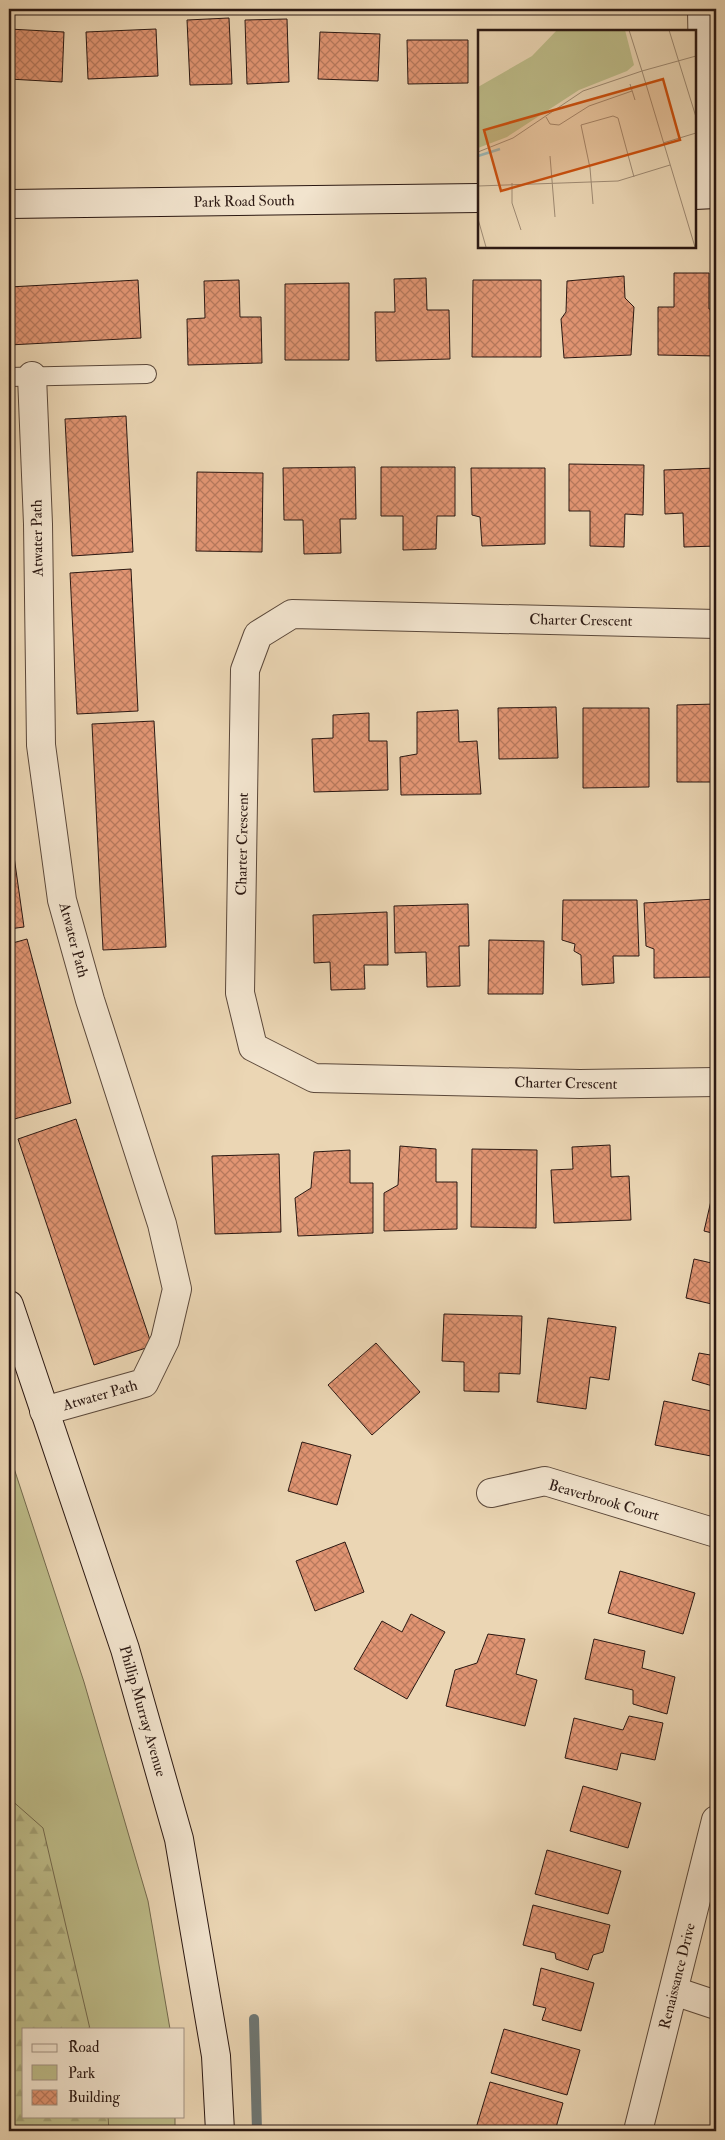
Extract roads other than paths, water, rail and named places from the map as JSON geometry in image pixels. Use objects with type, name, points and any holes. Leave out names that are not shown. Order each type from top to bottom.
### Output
[{"type":"street","points":[[702,9],[705,194]]},
{"type":"street","name":"Park Road South","points":[[9,204],[478,198]]},
{"type":"street","name":"Atwater Path","points":[[20,376],[38,524],[41,745],[62,900],[90,1000],[162,1224],[178,1289],[165,1340],[144,1383],[44,1411]]},
{"type":"street","name":"Charter Crescent","points":[[716,624],[292,614],[258,635],[245,670],[240,993],[253,1047],[314,1078],[580,1084],[716,1082]]},
{"type":"street","name":"Phillip Murray Avenue","points":[[9,1305],[125,1649],[179,1839],[216,2056],[220,2131]]},
{"type":"street","name":"Beaverbrook Court","points":[[491,1493],[545,1481],[716,1533]]},
{"type":"street","name":"Renaissance Drive","points":[[638,2131],[716,1820]]},
{"type":"street","points":[[674,1991],[716,2005]]},
{"type":"lane","points":[[20,376],[146,374]]},
{"type":"waterway","points":[[254,2019],[257,2131]]}]
